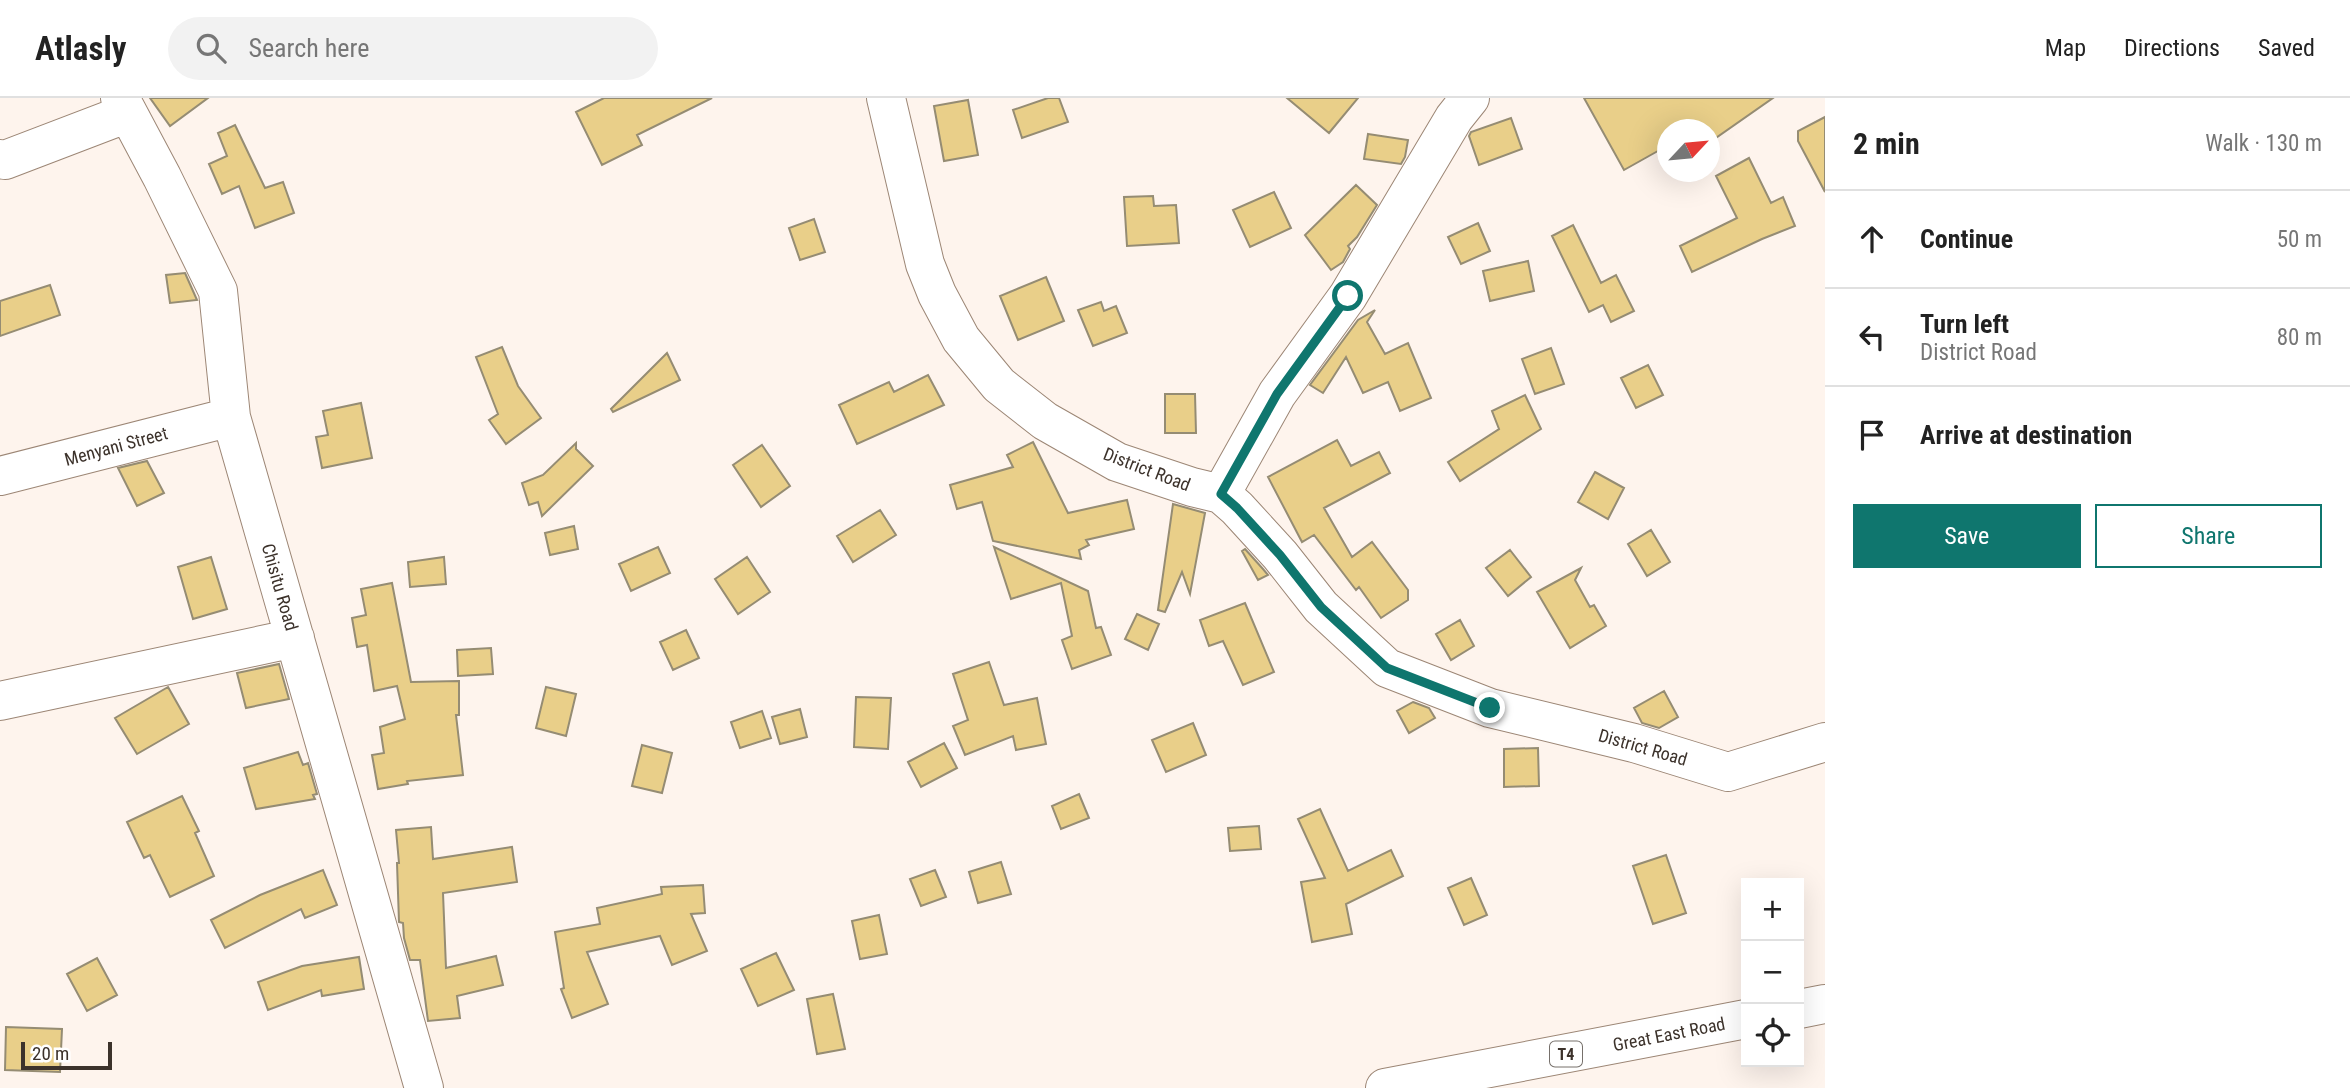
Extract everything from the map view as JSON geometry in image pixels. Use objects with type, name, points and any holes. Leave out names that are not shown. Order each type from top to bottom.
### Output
[{"type":"main road","name":"District Road","points":[[886,98],[925,264],[937,294],[961,339],[999,384],[1045,421],[1117,462],[1221,494],[1280,555],[1321,607],[1387,668],[1490,708],[1634,743],[1728,772],[1825,742]]},
{"type":"main road","points":[[1221,494],[1277,394],[1348,296],[1454,118],[1470,98]]},
{"type":"main road","points":[[0,159],[5,160],[124,106]]},
{"type":"main road","name":"Chisitu Road","points":[[124,106],[218,292],[231,416],[424,1088]]},
{"type":"main road","name":"Menyani Street","points":[[0,476],[231,416]]},
{"type":"main road","points":[[0,701],[295,638]]},
{"type":"main road","points":[[1804,1008],[1825,1004]]},
{"type":"main road","name":"Great East Road","points":[[1385,1088],[1741,1020]]},
{"type":"building","points":[[150,98],[208,98],[170,126]]},
{"type":"building","points":[[604,98],[712,98],[637,135],[642,145],[602,165],[576,112]]},
{"type":"building","points":[[1048,98],[1059,98],[1068,122],[1022,138],[1013,110]]},
{"type":"building","points":[[1287,98],[1358,98],[1329,133]]},
{"type":"building","points":[[1584,98],[1773,98],[1720,135],[1720,119],[1657,119],[1657,151],[1624,170]]},
{"type":"building","points":[[968,100],[978,155],[944,161],[934,106]]},
{"type":"building","points":[[1825,117],[1825,192],[1798,141],[1798,131]]},
{"type":"building","points":[[1511,118],[1522,149],[1479,165],[1469,136],[1471,132]]},
{"type":"building","points":[[235,125],[265,188],[283,182],[294,213],[255,228],[239,186],[222,194],[209,164],[227,156],[218,133]]},
{"type":"building","points":[[1368,134],[1408,140],[1401,164],[1364,159]]},
{"type":"building","points":[[1749,158],[1771,203],[1783,197],[1795,226],[1692,272],[1680,246],[1737,218],[1719,182],[1720,174]]},
{"type":"building","points":[[1356,185],[1377,205],[1357,237],[1348,246],[1350,249],[1343,262],[1331,270],[1305,235]]},
{"type":"building","points":[[1274,192],[1291,228],[1250,247],[1233,210]]},
{"type":"building","points":[[1153,196],[1154,206],[1176,205],[1179,243],[1127,246],[1124,197]]},
{"type":"building","points":[[814,219],[825,252],[800,260],[789,228]]},
{"type":"building","points":[[1478,223],[1490,251],[1461,264],[1448,237]]},
{"type":"building","points":[[1573,225],[1601,283],[1616,275],[1634,311],[1611,322],[1603,305],[1589,312],[1552,236]]},
{"type":"building","points":[[1528,261],[1534,291],[1490,301],[1483,271]]},
{"type":"building","points":[[185,273],[197,300],[170,303],[166,275]]},
{"type":"building","points":[[1046,277],[1064,321],[1018,340],[1000,296]]},
{"type":"building","points":[[50,285],[60,315],[0,336],[0,301]]},
{"type":"building","points":[[1101,302],[1104,311],[1116,306],[1127,333],[1093,346],[1078,310]]},
{"type":"building","points":[[1375,310],[1367,322],[1385,354],[1408,343],[1431,398],[1400,411],[1388,382],[1363,393],[1346,357],[1323,393],[1310,385],[1358,320]]},
{"type":"building","points":[[502,347],[518,386],[541,418],[506,444],[489,420],[498,414],[476,357]]},
{"type":"building","points":[[1551,348],[1564,384],[1535,394],[1522,359]]},
{"type":"building","points":[[667,353],[680,380],[613,412],[611,409]]},
{"type":"building","points":[[1648,365],[1663,395],[1636,408],[1621,378]]},
{"type":"building","points":[[928,375],[944,405],[857,444],[839,405],[889,382],[894,392]]},
{"type":"building","points":[[1165,394],[1195,394],[1196,433],[1165,433]]},
{"type":"building","points":[[1525,395],[1541,429],[1460,481],[1448,462],[1499,429],[1492,411]]},
{"type":"building","points":[[361,403],[372,458],[322,468],[316,437],[328,435],[323,411]]},
{"type":"building","points":[[1337,440],[1351,466],[1379,452],[1390,473],[1324,508],[1352,557],[1372,542],[1408,590],[1408,600],[1381,618],[1359,587],[1356,590],[1314,535],[1302,542],[1268,477]]},
{"type":"building","points":[[1033,442],[1068,513],[1127,500],[1134,529],[1086,540],[1089,545],[1079,550],[1081,559],[993,541],[982,502],[957,509],[950,485],[1013,467],[1007,455]]},
{"type":"building","points":[[576,443],[576,449],[593,466],[542,516],[538,502],[529,505],[522,483],[543,475]]},
{"type":"building","points":[[762,445],[790,486],[761,507],[733,465]]},
{"type":"building","points":[[147,461],[164,493],[137,506],[118,468]]},
{"type":"building","points":[[1595,472],[1624,488],[1608,519],[1578,502]]},
{"type":"building","points":[[1173,504],[1205,513],[1190,594],[1182,572],[1165,612],[1158,610]]},
{"type":"building","points":[[880,510],[896,535],[853,562],[837,536]]},
{"type":"building","points":[[574,526],[578,549],[550,555],[545,533]]},
{"type":"building","points":[[1651,530],[1670,562],[1647,576],[1628,544]]},
{"type":"building","points":[[658,547],[670,573],[631,591],[619,564]]},
{"type":"building","points":[[994,547],[1088,591],[1096,628],[1101,627],[1111,655],[1072,669],[1062,640],[1072,636],[1061,583],[1011,599]]},
{"type":"building","points":[[1245,549],[1268,575],[1258,580],[1242,551]]},
{"type":"building","points":[[1510,550],[1531,577],[1508,596],[1486,568]]},
{"type":"building","points":[[211,557],[227,609],[193,619],[178,567]]},
{"type":"building","points":[[444,557],[446,584],[410,587],[408,562]]},
{"type":"building","points":[[747,557],[770,592],[738,614],[715,579]]},
{"type":"building","points":[[1581,568],[1575,580],[1590,607],[1594,605],[1606,626],[1570,648],[1537,592]]},
{"type":"building","points":[[392,583],[411,682],[459,681],[459,715],[456,715],[463,775],[407,781],[408,784],[378,789],[372,755],[384,753],[380,727],[405,719],[397,686],[374,691],[367,645],[357,647],[352,618],[366,615],[361,589]]},
{"type":"building","points":[[1245,603],[1274,672],[1243,685],[1223,641],[1209,646],[1200,620]]},
{"type":"building","points":[[1137,614],[1159,624],[1148,650],[1125,639]]},
{"type":"building","points":[[1460,620],[1474,646],[1451,660],[1436,634]]},
{"type":"building","points":[[686,630],[699,658],[673,670],[660,642]]},
{"type":"building","points":[[491,648],[493,674],[458,676],[457,650]]},
{"type":"building","points":[[989,662],[1004,705],[1037,698],[1046,744],[1016,750],[1013,736],[965,755],[953,726],[968,720],[953,674]]},
{"type":"building","points":[[279,664],[289,699],[246,708],[237,673]]},
{"type":"building","points":[[168,687],[189,724],[137,754],[115,718]]},
{"type":"building","points":[[546,687],[576,694],[566,736],[536,728]]},
{"type":"building","points":[[1664,691],[1678,717],[1659,728],[1642,723],[1634,708]]},
{"type":"building","points":[[856,697],[891,698],[888,749],[854,747]]},
{"type":"building","points":[[1413,702],[1429,708],[1435,718],[1409,733],[1397,711]]},
{"type":"building","points":[[800,709],[807,737],[780,744],[772,717]]},
{"type":"building","points":[[762,711],[771,738],[740,748],[731,722]]},
{"type":"building","points":[[1193,723],[1206,755],[1166,772],[1152,740]]},
{"type":"building","points":[[944,743],[957,768],[921,787],[908,762]]},
{"type":"building","points":[[642,745],[672,753],[662,793],[632,786]]},
{"type":"building","points":[[1538,748],[1539,786],[1504,787],[1504,749]]},
{"type":"building","points":[[298,752],[303,765],[308,763],[317,794],[313,795],[315,799],[256,809],[244,768]]},
{"type":"building","points":[[1079,794],[1089,818],[1061,829],[1052,806]]},
{"type":"building","points":[[182,796],[199,831],[195,833],[214,876],[170,897],[150,855],[144,858],[127,822]]},
{"type":"building","points":[[1320,809],[1348,871],[1391,850],[1403,876],[1346,904],[1352,934],[1312,942],[1301,882],[1325,878],[1298,819]]},
{"type":"building","points":[[1259,826],[1261,849],[1230,851],[1228,828]]},
{"type":"building","points":[[431,827],[433,859],[512,847],[517,882],[443,893],[446,968],[496,956],[503,985],[457,996],[460,1018],[428,1021],[420,960],[410,960],[403,923],[399,922],[396,830]]},
{"type":"building","points":[[1666,855],[1686,913],[1653,924],[1633,866]]},
{"type":"building","points":[[1001,862],[1011,894],[978,903],[969,872]]},
{"type":"building","points":[[323,870],[337,905],[305,918],[301,909],[225,948],[211,920],[260,895]]},
{"type":"building","points":[[935,870],[946,897],[921,906],[910,879]]},
{"type":"building","points":[[1471,878],[1487,915],[1464,925],[1448,888]]},
{"type":"building","points":[[703,885],[705,913],[691,914],[707,951],[672,965],[660,936],[587,952],[608,1004],[572,1018],[561,989],[564,988],[555,932],[600,924],[597,908],[662,894],[661,887]]},
{"type":"building","points":[[879,915],[887,954],[860,959],[852,921]]},
{"type":"building","points":[[776,953],[794,990],[758,1006],[741,969]]},
{"type":"building","points":[[359,957],[364,989],[322,996],[321,990],[268,1010],[258,982],[302,966]]},
{"type":"building","points":[[97,958],[117,995],[87,1011],[67,974]]},
{"type":"building","points":[[833,994],[845,1049],[817,1054],[807,999]]},
{"type":"building","points":[[6,1027],[62,1029],[60,1072],[5,1070]]},
{"type":"route","points":[[1348,296],[1277,394],[1221,494],[1280,555],[1321,607],[1387,668],[1490,708]]}]
